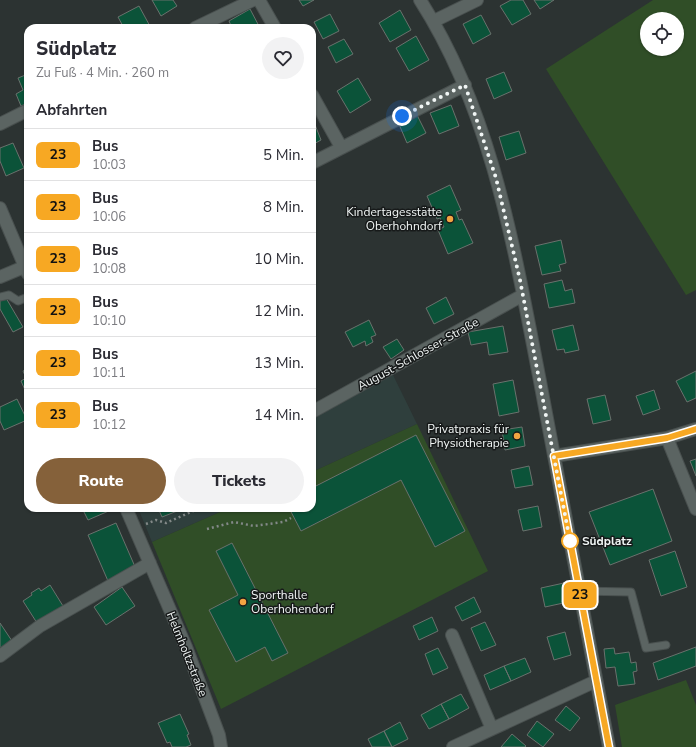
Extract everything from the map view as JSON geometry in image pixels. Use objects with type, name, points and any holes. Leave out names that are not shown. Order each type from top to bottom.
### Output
[{"type":"street","points":[[203,24],[252,0]]},
{"type":"street","points":[[259,0],[272,24]]},
{"type":"street","points":[[420,0],[434,22],[465,85],[496,178],[523,295],[609,747]]},
{"type":"street","points":[[434,22],[477,0]]},
{"type":"street","points":[[316,161],[465,85]]},
{"type":"street","points":[[316,102],[342,147]]},
{"type":"street","points":[[0,124],[24,112]]},
{"type":"street","points":[[0,208],[24,265]]},
{"type":"street","points":[[0,278],[24,271]]},
{"type":"street","name":"August-Schlosser-Straße","points":[[316,410],[523,295]]},
{"type":"street","points":[[554,456],[667,438],[696,429]]},
{"type":"street","points":[[667,438],[696,509]]},
{"type":"street","name":"Helmholtzstraße","points":[[128,512],[186,646],[219,735],[221,747]]},
{"type":"street","points":[[0,656],[40,626],[150,563]]},
{"type":"street","points":[[452,635],[492,729]]},
{"type":"street","points":[[453,747],[596,681]]},
{"type":"lane","points":[[0,297],[9,295],[18,301],[24,299]]},
{"type":"lane","points":[[580,591],[631,592],[646,648],[666,645]]},
{"type":"path","points":[[135,529],[156,520],[166,523],[191,512]]},
{"type":"path","points":[[207,529],[234,522],[254,526],[283,522],[290,518]]},
{"type":"shaded area","points":[[393,375],[417,424],[316,470],[316,417]]},
{"type":"shaded area","points":[[140,512],[220,512],[152,542]]},
{"type":"green space","points":[[653,0],[696,0],[696,290],[686,295],[546,69]]},
{"type":"green space","points":[[417,424],[488,571],[221,709],[152,542],[220,512],[316,512],[316,470]]},
{"type":"green space","points":[[686,680],[696,705],[696,747],[622,747],[615,705]]},
{"type":"building","points":[[152,0],[173,0],[177,6],[161,16]]},
{"type":"building","points":[[299,0],[314,0],[303,6]]},
{"type":"building","points":[[511,0],[523,0],[531,14],[512,25],[500,6]]},
{"type":"building","points":[[534,0],[554,0],[540,9]]},
{"type":"building","points":[[139,6],[149,24],[122,24],[118,17]]},
{"type":"building","points":[[250,9],[258,24],[230,24],[229,21]]},
{"type":"building","points":[[400,10],[411,30],[390,42],[379,23]]},
{"type":"building","points":[[330,14],[339,31],[323,39],[314,22]]},
{"type":"building","points":[[481,15],[491,34],[473,44],[463,24]]},
{"type":"building","points":[[416,36],[429,60],[409,71],[396,48]]},
{"type":"building","points":[[344,39],[353,54],[336,63],[328,47]]},
{"type":"building","points":[[504,72],[512,91],[494,99],[486,79]]},
{"type":"building","points":[[24,76],[24,105],[21,106],[16,94],[23,90],[18,78]]},
{"type":"building","points":[[358,78],[371,100],[350,113],[337,91]]},
{"type":"building","points":[[451,105],[459,126],[439,134],[430,113]]},
{"type":"building","points":[[416,113],[426,133],[407,143],[398,122]]},
{"type":"building","points":[[316,127],[321,140],[316,143]]},
{"type":"building","points":[[519,131],[526,153],[506,160],[499,137]]},
{"type":"building","points":[[13,143],[24,168],[6,176],[0,161],[0,148]]},
{"type":"building","points":[[450,185],[461,210],[456,212],[459,220],[462,219],[473,243],[448,254],[438,230],[444,227],[440,218],[437,219],[427,196]]},
{"type":"building","points":[[561,240],[566,263],[559,265],[561,271],[542,275],[535,246]]},
{"type":"building","points":[[562,280],[565,291],[572,289],[575,303],[549,308],[544,284]]},
{"type":"building","points":[[446,297],[454,314],[434,324],[426,308]]},
{"type":"building","points":[[6,298],[23,327],[13,332],[0,309],[0,301]]},
{"type":"building","points":[[369,320],[376,335],[371,337],[373,342],[366,346],[365,341],[353,347],[345,332]]},
{"type":"building","points":[[573,325],[579,350],[565,353],[564,349],[557,350],[552,330]]},
{"type":"building","points":[[503,326],[508,352],[489,355],[487,342],[471,345],[468,332]]},
{"type":"building","points":[[397,339],[404,350],[391,359],[383,347]]},
{"type":"building","points":[[696,371],[696,398],[687,402],[676,381]]},
{"type":"building","points":[[24,379],[24,388],[21,381]]},
{"type":"building","points":[[513,380],[519,412],[499,416],[493,384]]},
{"type":"building","points":[[654,390],[660,409],[643,415],[636,396]]},
{"type":"building","points":[[605,395],[611,420],[593,424],[587,399]]},
{"type":"building","points":[[17,399],[24,414],[24,421],[4,430],[0,421],[0,407]]},
{"type":"building","points":[[522,427],[525,446],[505,450],[502,430]]},
{"type":"building","points":[[416,435],[465,531],[435,547],[401,480],[301,531],[291,512],[316,512],[316,486]]},
{"type":"building","points":[[696,459],[696,476],[690,461]]},
{"type":"building","points":[[529,466],[533,485],[515,488],[511,470]]},
{"type":"building","points":[[653,489],[672,541],[610,565],[589,512]]},
{"type":"building","points":[[538,506],[542,527],[523,531],[518,510]]},
{"type":"building","points":[[84,512],[106,512],[88,520]]},
{"type":"building","points":[[160,512],[175,512],[162,517]]},
{"type":"building","points":[[116,523],[136,569],[108,581],[88,535]]},
{"type":"building","name":"Sporthalle Oberhohendorf","points":[[232,543],[288,653],[272,661],[265,647],[236,662],[209,610],[238,595],[216,551]]},
{"type":"building","points":[[675,551],[687,587],[661,596],[649,560]]},
{"type":"building","points":[[564,583],[568,602],[545,607],[541,588]]},
{"type":"building","points":[[50,585],[63,606],[37,623],[23,601],[39,588],[41,591]]},
{"type":"building","points":[[122,587],[135,606],[106,625],[94,607]]},
{"type":"building","points":[[474,597],[481,612],[462,621],[455,607]]},
{"type":"building","points":[[432,617],[438,631],[419,640],[413,626]]},
{"type":"building","points":[[485,622],[496,645],[481,651],[471,628]]},
{"type":"building","points":[[0,623],[12,641],[0,650]]},
{"type":"building","points":[[565,632],[571,655],[554,660],[547,637]]},
{"type":"building","points":[[696,647],[696,666],[658,680],[653,663]]},
{"type":"building","points":[[438,648],[448,668],[433,675],[425,654]]},
{"type":"building","points":[[614,648],[615,654],[629,652],[631,663],[636,662],[637,671],[633,672],[635,684],[618,686],[615,667],[606,668],[604,649]]},
{"type":"building","points":[[525,658],[531,672],[511,681],[504,666]]},
{"type":"building","points":[[504,666],[511,681],[490,690],[484,675]]},
{"type":"building","points":[[461,694],[469,708],[449,719],[441,704]]},
{"type":"building","points":[[441,704],[449,719],[429,729],[421,715]]},
{"type":"building","points":[[566,706],[580,718],[570,731],[555,720]]},
{"type":"building","points":[[180,714],[189,734],[187,735],[191,745],[186,747],[172,747],[170,742],[167,743],[158,723]]},
{"type":"building","points":[[537,721],[554,734],[543,747],[527,735]]},
{"type":"building","points":[[400,722],[408,739],[392,747],[384,731]]},
{"type":"building","points":[[384,731],[392,747],[372,747],[368,739]]},
{"type":"building","points":[[512,734],[526,746],[501,747]]},
{"type":"bus line","name":"23","points":[[609,747],[554,456],[667,438],[696,429]]},
{"type":"place","name":"Kindertagesstätte Oberhohndorf","points":[[450,219]]},
{"type":"place","name":"Privatpraxis für Physiotherapie","points":[[517,436]]},
{"type":"place","name":"Südplatz","points":[[570,541]]},
{"type":"place","name":"Sporthalle Oberhohendorf","points":[[243,602]]},
{"type":"route","points":[[402,116],[465,85],[496,178],[520,280],[570,541]]}]
